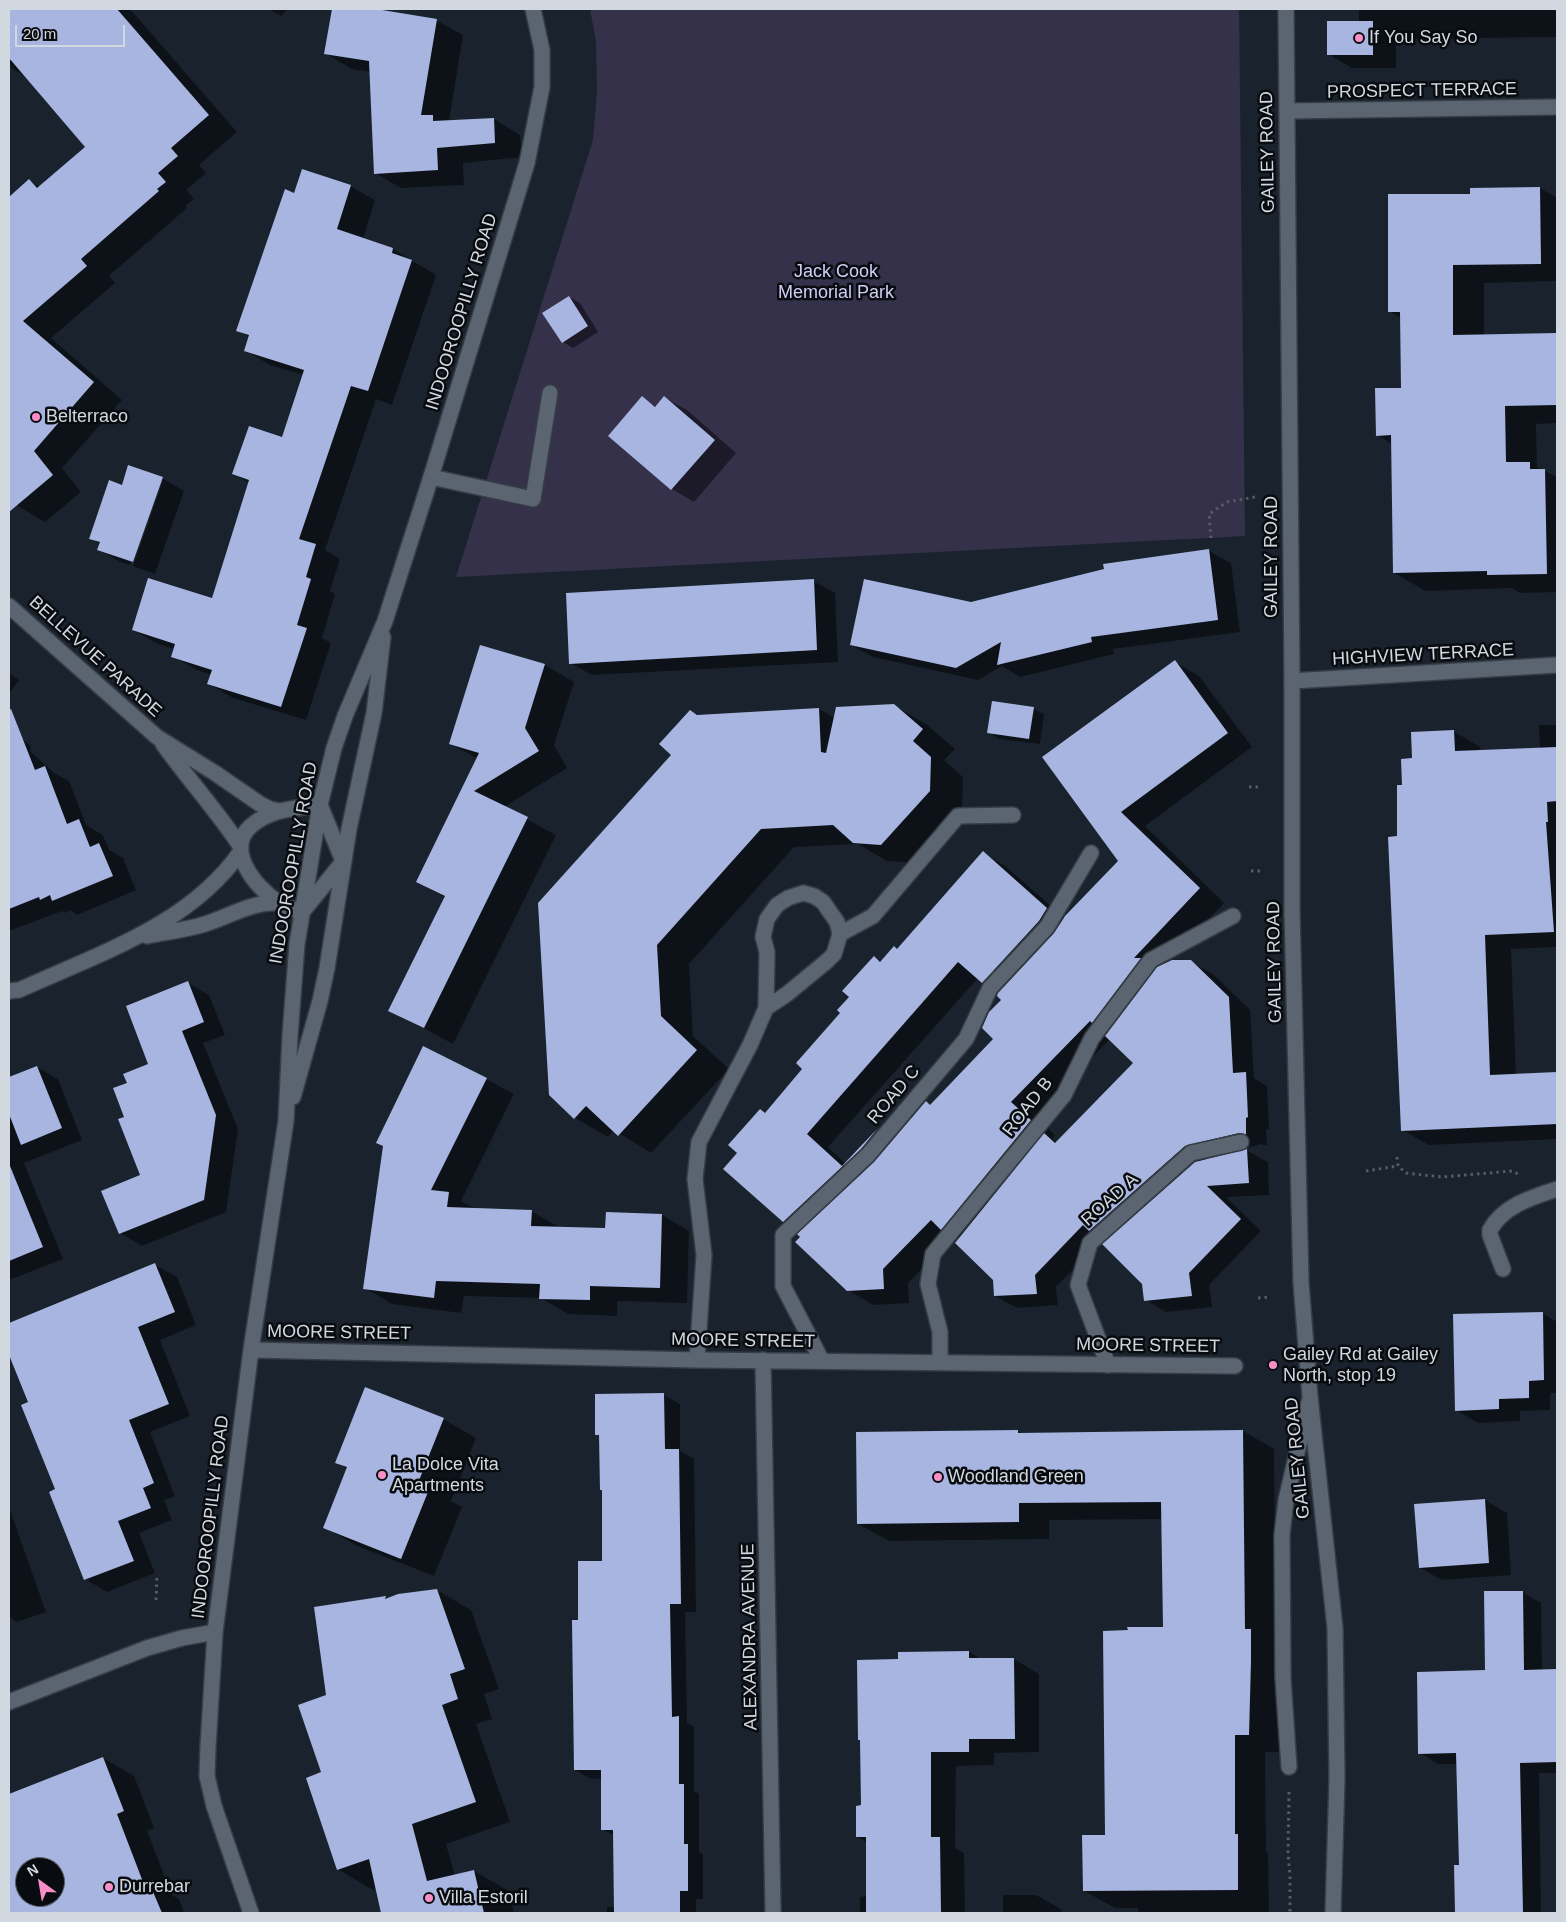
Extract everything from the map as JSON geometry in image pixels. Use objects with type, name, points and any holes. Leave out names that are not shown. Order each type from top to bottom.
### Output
[{"type":"street","name":"INDOOROOPILLY ROAD","points":[[251,1913],[214,1806],[207,1776],[208,1747],[215,1632],[251,1350],[286,1121],[293,988],[302,912],[320,805],[337,739],[385,621],[527,163],[542,87],[542,50],[533,9]]},
{"type":"street","name":"GAILEY ROAD","points":[[1286,9],[1292,681],[1292,911],[1301,1283],[1310,1397],[1335,1628],[1337,1779],[1333,1913]]},
{"type":"street","name":"PROSPECT TERRACE","points":[[1287,111],[1557,107]]},
{"type":"street","points":[[431,477],[533,499],[550,393]]},
{"type":"street","name":"BELLEVUE PARADE","points":[[9,606],[157,737],[260,804],[280,811]]},
{"type":"street","name":"INDOOROOPILLY ROAD","points":[[286,1121],[320,1001],[327,968],[343,861],[374,713],[385,621]]},
{"type":"street","name":"HIGHVIEW TERRACE","points":[[1292,681],[1557,665]]},
{"type":"street","name":"BELLEVUE PARADE","points":[[157,737],[218,814],[241,849],[242,859],[251,876],[268,895],[280,903]]},
{"type":"street","points":[[9,1001],[14,990],[136,938],[168,920],[200,896],[228,868],[241,849],[244,836],[251,826],[258,821],[280,811],[320,805],[343,861],[302,912],[280,903],[256,904],[201,925],[136,938]]},
{"type":"street","points":[[840,934],[873,916],[958,816],[1013,815]]},
{"type":"street","name":"ROAD C","points":[[822,1361],[783,1286],[783,1235],[868,1155],[966,1039],[990,988],[1047,927],[1091,853]]},
{"type":"street","points":[[697,1360],[704,1255],[695,1180],[699,1142],[750,1045],[766,1008],[767,952],[762,937],[766,919],[777,905],[788,898],[803,893],[814,896],[824,902],[833,914],[840,934],[834,954],[827,962],[787,994],[766,1008]]},
{"type":"street","name":"ROAD B","points":[[940,1362],[940,1332],[928,1284],[933,1254],[1064,1095],[1092,1038],[1151,960],[1233,916]]},
{"type":"street","name":"ROAD A","points":[[1108,1365],[1078,1285],[1090,1243],[1191,1153],[1241,1142]]},
{"type":"street","points":[[1503,1269],[1490,1236],[1490,1230],[1496,1219],[1511,1208],[1557,1189]]},
{"type":"street","name":"MOORE STREET","points":[[251,1350],[697,1360],[1235,1366]]},
{"type":"street","name":"ALEXANDRA AVENUE","points":[[764,1360],[773,1913]]},
{"type":"street","points":[[1289,1767],[1283,1678],[1282,1535],[1286,1500],[1310,1397]]},
{"type":"street","points":[[9,1702],[147,1648],[182,1638],[215,1632]]},
{"type":"path","points":[[1211,538],[1209,514],[1227,502],[1255,497]]},
{"type":"path","points":[[1249,787],[1260,787]]},
{"type":"path","points":[[1251,871],[1261,871]]},
{"type":"path","points":[[1397,1157],[1398,1166],[1406,1173],[1442,1177],[1470,1175]]},
{"type":"path","points":[[1366,1171],[1398,1166]]},
{"type":"path","points":[[1258,1298],[1269,1297]]},
{"type":"path","points":[[156,1600],[157,1575]]},
{"type":"path","points":[[1289,1767],[1288,1853],[1290,1913]]},
{"type":"green space","name":"Jack Cook Memorial Park","points":[[590,9],[1239,9],[1245,536],[456,577],[593,140],[597,93],[596,41]]},
{"type":"building","points":[[9,9],[117,9],[209,115],[171,148],[178,156],[158,173],[166,182],[157,189],[159,191],[81,259],[87,266],[23,321],[94,382],[34,451],[53,475],[9,512],[9,197],[29,179],[37,188],[85,147],[9,58]]},
{"type":"building","points":[[332,9],[376,9],[437,19],[421,115],[433,115],[433,121],[494,118],[495,143],[437,148],[438,170],[374,174],[369,61],[324,54]]},
{"type":"building","name":"If You Say So","points":[[1327,21],[1373,21],[1373,55],[1327,55]]},
{"type":"building","points":[[302,169],[351,185],[337,229],[393,248],[392,253],[412,260],[368,391],[351,386],[299,539],[316,544],[306,577],[311,579],[297,625],[307,628],[281,707],[207,684],[212,670],[171,657],[175,644],[132,630],[148,578],[212,598],[249,480],[232,474],[249,426],[282,437],[304,370],[244,351],[249,335],[236,331],[285,189],[294,193]]},
{"type":"building","points":[[1540,187],[1541,264],[1453,265],[1453,335],[1557,333],[1557,405],[1505,406],[1506,462],[1530,462],[1530,469],[1545,469],[1547,574],[1487,575],[1487,571],[1393,573],[1391,435],[1376,436],[1375,388],[1401,388],[1400,312],[1388,312],[1388,194],[1470,194],[1470,188]]},
{"type":"building","points":[[569,296],[588,326],[562,343],[542,313]]},
{"type":"building","points":[[642,396],[655,407],[664,396],[715,440],[671,490],[608,436]]},
{"type":"building","points":[[128,465],[163,477],[133,562],[97,550],[100,542],[89,539],[109,480],[122,485]]},
{"type":"building","points":[[1209,549],[1218,620],[1091,637],[1092,642],[997,665],[1001,642],[956,668],[850,645],[864,579],[971,602],[1104,569],[1103,564]]},
{"type":"building","points":[[814,579],[817,650],[569,664],[566,593]]},
{"type":"building","points":[[480,645],[545,664],[525,728],[539,751],[474,791],[528,817],[424,1028],[388,1011],[445,896],[416,882],[479,753],[449,744]]},
{"type":"building","points":[[1175,660],[1228,733],[1121,812],[1200,888],[1134,958],[1141,958],[1092,1023],[1090,1021],[1011,1102],[1031,1120],[941,1230],[931,1220],[883,1269],[884,1289],[847,1291],[795,1242],[800,1237],[797,1234],[874,1162],[926,1101],[930,1105],[993,1039],[982,1028],[989,1012],[1001,1000],[997,996],[998,993],[1054,933],[1065,916],[1118,861],[1042,757]]},
{"type":"building","points":[[992,701],[1034,707],[1029,739],[987,733]]},
{"type":"building","points":[[894,704],[923,729],[913,741],[931,757],[930,791],[881,845],[853,843],[833,825],[761,829],[657,945],[661,1016],[697,1050],[618,1136],[586,1106],[574,1119],[549,1095],[538,903],[671,755],[659,744],[690,710],[697,715],[819,708],[821,752],[826,753],[836,707]]},
{"type":"building","points":[[11,709],[35,770],[45,766],[67,824],[79,819],[90,847],[99,843],[113,876],[52,901],[50,895],[40,900],[39,897],[9,909],[9,710]]},
{"type":"building","points":[[1454,730],[1455,751],[1557,747],[1557,801],[1547,802],[1548,822],[1546,822],[1554,932],[1485,935],[1490,1075],[1557,1072],[1557,1124],[1401,1131],[1388,837],[1397,836],[1397,785],[1402,785],[1401,759],[1412,758],[1411,732]]},
{"type":"building","points":[[983,851],[1047,908],[1039,921],[982,983],[958,962],[807,1134],[842,1166],[878,1128],[861,1149],[783,1222],[723,1169],[737,1153],[728,1145],[760,1109],[765,1113],[802,1069],[796,1063],[840,1013],[837,1010],[849,997],[842,991],[874,956],[880,962],[894,946],[897,949]]},
{"type":"building","points":[[1172,960],[1191,960],[1229,997],[1233,1073],[1246,1072],[1248,1117],[1246,1118],[1246,1135],[1239,1133],[1185,1146],[1089,1231],[1083,1225],[1035,1275],[1037,1294],[994,1296],[993,1280],[955,1243],[1044,1133],[1055,1143],[1133,1063],[1105,1036],[1157,967]]},
{"type":"building","points":[[188,981],[204,1022],[182,1031],[216,1115],[204,1200],[119,1234],[101,1191],[140,1175],[118,1119],[124,1117],[113,1088],[127,1083],[123,1074],[148,1064],[126,1006]]},
{"type":"building","points":[[423,1046],[487,1078],[431,1190],[449,1192],[447,1207],[532,1210],[531,1226],[605,1228],[606,1212],[662,1214],[660,1288],[590,1286],[590,1300],[539,1299],[540,1284],[436,1281],[434,1298],[363,1289],[383,1146],[376,1143]]},
{"type":"building","points":[[37,1066],[62,1128],[21,1145],[9,1114],[9,1077]]},
{"type":"building","points":[[1247,1149],[1249,1183],[1207,1186],[1241,1219],[1189,1273],[1192,1296],[1144,1301],[1142,1284],[1102,1244],[1195,1162]]},
{"type":"building","points":[[9,1167],[43,1247],[9,1261]]},
{"type":"building","points":[[155,1263],[175,1312],[138,1327],[169,1404],[129,1420],[154,1483],[143,1488],[151,1508],[118,1521],[134,1561],[84,1580],[49,1492],[55,1489],[21,1405],[28,1402],[9,1355],[9,1323]]},
{"type":"building","points":[[1543,1312],[1544,1380],[1529,1381],[1529,1398],[1499,1399],[1499,1409],[1455,1411],[1453,1314]]},
{"type":"building","name":"La Dolce Vita Apartments","points":[[365,1387],[444,1418],[418,1483],[430,1487],[401,1559],[323,1528],[347,1467],[335,1463]]},
{"type":"building","points":[[664,1393],[665,1449],[679,1449],[681,1604],[670,1604],[672,1717],[679,1716],[679,1784],[684,1784],[684,1844],[688,1844],[688,1891],[680,1891],[680,1913],[614,1913],[613,1830],[601,1830],[601,1770],[574,1770],[572,1620],[578,1620],[578,1561],[602,1561],[602,1490],[600,1490],[599,1435],[595,1435],[595,1394]]},
{"type":"building","points":[[1018,1430],[1018,1433],[1243,1430],[1245,1629],[1251,1629],[1251,1661],[1249,1735],[1235,1735],[1235,1834],[1238,1834],[1238,1890],[1083,1891],[1082,1835],[1105,1835],[1103,1631],[1128,1630],[1127,1627],[1163,1627],[1161,1502],[1019,1503],[1019,1522],[857,1524],[856,1432]]},
{"type":"building","points":[[1485,1499],[1489,1563],[1419,1568],[1414,1504]]},
{"type":"building","points":[[437,1589],[465,1669],[450,1674],[458,1699],[442,1705],[476,1802],[412,1824],[427,1881],[474,1870],[484,1913],[381,1913],[369,1859],[337,1870],[306,1778],[321,1772],[298,1705],[326,1695],[314,1607],[386,1596],[385,1599],[398,1594]]},
{"type":"building","points":[[1484,1591],[1523,1591],[1524,1670],[1557,1669],[1557,1762],[1520,1763],[1523,1913],[1455,1913],[1454,1865],[1459,1865],[1456,1753],[1418,1754],[1417,1672],[1485,1670]]},
{"type":"building","points":[[969,1651],[969,1658],[1014,1658],[1015,1739],[969,1739],[969,1752],[931,1752],[931,1837],[940,1837],[941,1913],[866,1913],[866,1837],[856,1837],[856,1806],[861,1805],[857,1660],[898,1659],[898,1652]]},
{"type":"building","points":[[103,1757],[124,1811],[117,1814],[143,1882],[148,1880],[162,1913],[9,1913],[9,1794]]},
{"type":"place","name":"If You Say So","points":[[1359,38]]},
{"type":"place","name":"Belterraco","points":[[36,417]]},
{"type":"place","name":"Gailey Rd at Gailey North, stop 19","points":[[1273,1365]]},
{"type":"place","name":"La Dolce Vita Apartments","points":[[382,1475]]},
{"type":"place","name":"Woodland Green","points":[[938,1477]]},
{"type":"place","name":"Durrebar","points":[[109,1887]]},
{"type":"place","name":"Villa Estoril","points":[[429,1898]]}]
